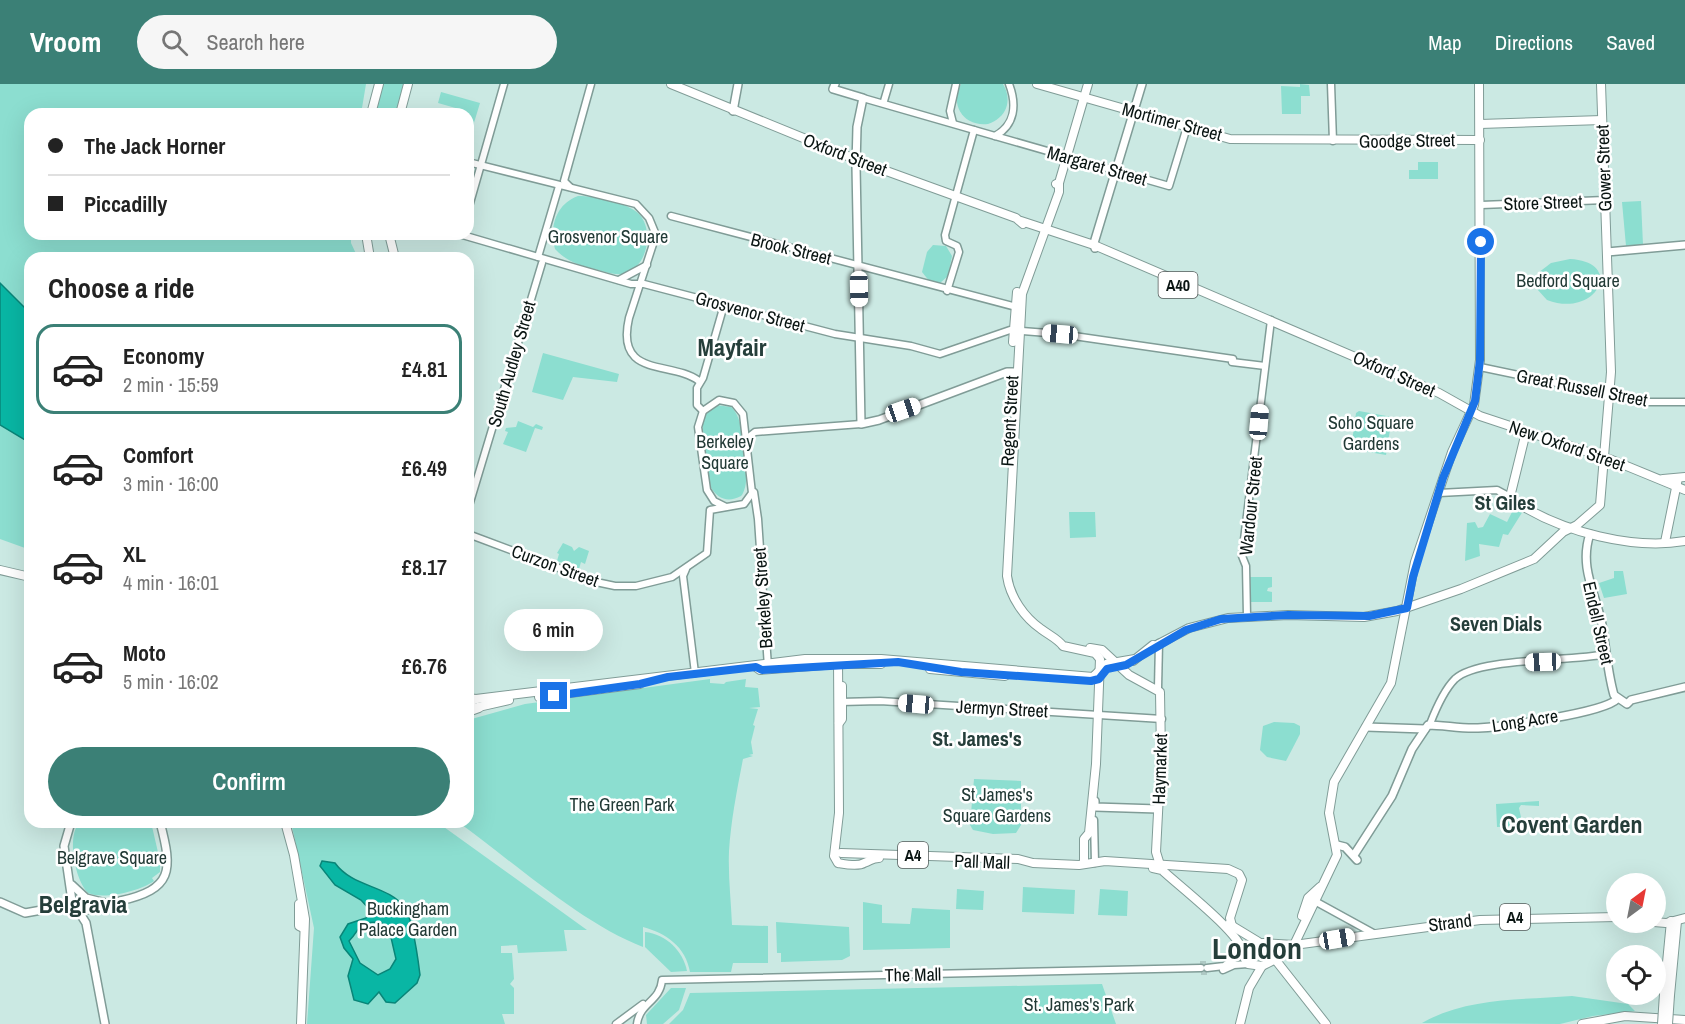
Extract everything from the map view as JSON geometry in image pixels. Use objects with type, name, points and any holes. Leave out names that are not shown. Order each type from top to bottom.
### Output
[{"type":"main road","points":[[373,108],[379,84]]},
{"type":"main road","points":[[402,108],[408,84]]},
{"type":"main road","name":"Oxford Street","points":[[671,84],[856,159],[1095,247],[1439,393],[1471,412]]},
{"type":"main road","points":[[733,111],[738,84]]},
{"type":"main road","name":"Mortimer Street","points":[[1037,84],[1230,139],[1334,141]]},
{"type":"main road","name":"Regent Street","points":[[1088,84],[1059,183],[1059,192],[1042,229],[1018,308],[1003,582],[1008,598],[1020,616],[1045,638],[1100,650],[1131,676],[1158,688]]},
{"type":"main road","points":[[1095,247],[1142,84]]},
{"type":"main road","points":[[1289,947],[1310,899],[1322,884],[1337,847],[1329,813],[1333,786],[1341,768],[1391,683],[1418,559],[1452,452],[1471,412],[1480,367],[1479,84]]},
{"type":"main road","name":"Gower Street","points":[[1601,84],[1607,252]]},
{"type":"main road","points":[[834,86],[863,98],[858,118],[856,159],[861,424],[1015,372]]},
{"type":"main road","points":[[1480,124],[1602,120]]},
{"type":"main road","name":"Goodge Street","points":[[1334,141],[1480,140]]},
{"type":"main road","points":[[1084,863],[1084,839],[1091,836],[1099,675],[1106,664],[1117,664],[1135,659],[1168,637],[1205,623],[1247,616],[1364,617],[1407,608],[1461,589],[1533,558],[1601,504],[1610,394],[1607,252],[1685,245]]},
{"type":"main road","name":"New Oxford Street","points":[[1471,412],[1604,463],[1663,479],[1680,480]]},
{"type":"main road","points":[[1526,432],[1510,497],[1535,513],[1570,529],[1605,536],[1665,543],[1685,541]]},
{"type":"main road","points":[[1680,480],[1685,490]]},
{"type":"main road","points":[[1665,543],[1680,480]]},
{"type":"main road","name":"Endell Street","points":[[1590,532],[1586,549],[1587,572],[1604,632],[1613,693],[1617,699]]},
{"type":"main road","points":[[0,570],[24,576]]},
{"type":"main road","points":[[0,576],[24,581]]},
{"type":"main road","name":"Regent Street","points":[[1059,641],[1066,648],[1089,652],[1099,657],[1099,675]]},
{"type":"main road","points":[[474,702],[511,700],[640,684],[652,679],[695,673],[839,661],[898,662],[919,666],[1099,675]]},
{"type":"main road","points":[[838,855],[839,661]]},
{"type":"main road","points":[[1617,699],[1627,704],[1631,700],[1685,687]]},
{"type":"main road","name":"Haymarket","points":[[1154,865],[1162,719],[1161,693],[1158,688]]},
{"type":"main road","name":"Long Acre","points":[[1366,727],[1467,728],[1509,724],[1576,713],[1612,704],[1617,699]]},
{"type":"main road","points":[[1337,847],[1353,856],[1392,796],[1412,749],[1428,726]]},
{"type":"main road","points":[[1093,807],[1158,809]]},
{"type":"main road","points":[[69,828],[64,846],[75,907],[86,923],[105,1024]]},
{"type":"main road","points":[[0,902],[25,913],[64,906],[113,903],[148,894],[163,878],[168,855],[161,828]]},
{"type":"main road","points":[[286,828],[305,919],[302,1024]]},
{"type":"main road","points":[[838,830],[836,832],[838,855]]},
{"type":"main road","name":"Pall Mall","points":[[838,855],[1154,865]]},
{"type":"main road","name":"A4","points":[[1154,865],[1228,869],[1238,873],[1242,878],[1230,918],[1230,929]]},
{"type":"main road","name":"A4","points":[[1154,865],[1230,929],[1261,942],[1289,947]]},
{"type":"main road","points":[[72,883],[76,891],[86,898],[113,903]]},
{"type":"main road","name":"Strand","points":[[1289,947],[1373,933],[1515,917],[1606,919]]},
{"type":"main road","name":"Strand","points":[[1289,947],[1478,924],[1606,919]]},
{"type":"main road","points":[[1667,994],[1678,920]]},
{"type":"main road","points":[[1230,929],[1239,941],[1248,964],[1249,988],[1240,1024]]},
{"type":"main road","points":[[1243,952],[1250,943],[1261,942],[1270,948],[1288,979],[1326,1024]]},
{"type":"main road","name":"A4","points":[[1274,958],[1289,947]]},
{"type":"main road","points":[[1665,1024],[1670,957]]},
{"type":"main road","points":[[1249,988],[1264,966],[1274,958]]},
{"type":"main road","points":[[1248,964],[1264,966],[1288,979]]},
{"type":"main road","points":[[1582,1024],[1625,1016],[1685,1020]]},
{"type":"street","points":[[474,188],[504,84]]},
{"type":"street","points":[[573,189],[564,181],[591,84]]},
{"type":"street","points":[[884,103],[889,84]]},
{"type":"street","points":[[953,123],[950,111],[956,84]]},
{"type":"street","points":[[995,136],[1008,127],[1011,120],[1013,100],[1009,84]]},
{"type":"street","points":[[1331,84],[1334,141]]},
{"type":"street","name":"Margaret Street","points":[[863,98],[1169,186],[1187,127]]},
{"type":"street","points":[[947,291],[959,252],[957,246],[946,240],[945,236],[974,130]]},
{"type":"street","points":[[474,164],[636,204],[649,218],[656,235],[626,329],[629,347],[638,359],[648,365],[699,381]]},
{"type":"street","points":[[541,259],[559,186]]},
{"type":"street","name":"Store Street","points":[[1481,205],[1605,200]]},
{"type":"street","name":"Brook Street","points":[[671,216],[1018,308]]},
{"type":"street","points":[[474,238],[631,284],[641,284]]},
{"type":"street","name":"South Audley Street","points":[[474,489],[541,259]]},
{"type":"street","points":[[617,280],[648,264]]},
{"type":"street","points":[[631,284],[637,291]]},
{"type":"street","name":"Grosvenor Street","points":[[641,284],[835,334],[940,354],[1016,331]]},
{"type":"street","points":[[703,411],[696,402],[699,381],[703,378],[724,305]]},
{"type":"street","name":"Wardour Street","points":[[1247,616],[1246,566],[1242,556],[1270,322]]},
{"type":"street","points":[[1016,331],[1066,335],[1265,366]]},
{"type":"street","name":"Great Russell Street","points":[[1480,367],[1647,402],[1685,402]]},
{"type":"street","points":[[717,401],[731,402],[741,411],[753,489],[749,499],[740,506],[726,507],[714,501],[706,490],[698,427],[703,411],[717,401]]},
{"type":"street","points":[[746,439],[755,432],[861,424]]},
{"type":"street","points":[[744,425],[755,432]]},
{"type":"street","name":"Berkeley Street","points":[[753,489],[758,526],[768,666]]},
{"type":"street","points":[[1439,493],[1500,491],[1510,497]]},
{"type":"street","name":"Berkeley Street","points":[[740,506],[752,508],[758,526]]},
{"type":"street","name":"Curzon Street","points":[[474,536],[596,582],[615,586],[636,586],[672,577],[687,569],[707,553],[708,513],[713,508],[726,507]]},
{"type":"street","points":[[687,569],[683,576],[695,673]]},
{"type":"street","points":[[1157,646],[1158,688]]},
{"type":"street","points":[[1428,726],[1456,678],[1479,667],[1557,661],[1606,654]]},
{"type":"street","name":"Jermyn Street","points":[[839,703],[1162,719]]},
{"type":"street","points":[[1091,836],[1096,839],[1095,863]]},
{"type":"street","points":[[1310,899],[1373,933]]},
{"type":"street","name":"The Mall","points":[[656,996],[662,980],[1215,968],[1224,966],[1243,952]]},
{"type":"street","name":"The Mall","points":[[1204,968],[1248,964]]},
{"type":"street","points":[[618,1022],[631,1010],[656,996]]},
{"type":"street","points":[[618,1022],[630,1018],[637,1024],[642,1007],[656,996]]},
{"type":"green space","points":[[0,84],[366,84],[362,108],[24,108],[24,240],[351,240],[355,252],[24,252],[24,548],[0,539]]},
{"type":"green space","points":[[381,84],[403,84],[397,108],[375,108]]},
{"type":"green space","points":[[961,84],[1003,84],[1007,103],[1003,113],[988,124],[979,124],[966,118],[958,107],[958,92]]},
{"type":"green space","points":[[1300,84],[1309,85],[1310,96],[1301,96],[1301,114],[1282,114],[1281,86],[1300,87]]},
{"type":"green space","points":[[441,92],[480,103],[474,123],[474,108],[456,108],[438,103]]},
{"type":"green space","points":[[1418,162],[1438,162],[1438,179],[1409,179],[1409,170],[1418,170]]},
{"type":"green space","name":"Grosvenor Square","points":[[578,196],[610,200],[627,206],[639,214],[644,221],[647,230],[646,249],[643,258],[631,271],[618,274],[590,268],[571,261],[555,249],[553,233],[559,210]]},
{"type":"green space","points":[[1641,201],[1643,245],[1626,246],[1622,202]]},
{"type":"green space","points":[[933,245],[946,246],[952,256],[948,276],[940,283],[930,282],[922,272],[927,252]]},
{"type":"green space","name":"Bedford Square","points":[[1570,259],[1587,262],[1597,269],[1600,278],[1598,288],[1591,296],[1579,302],[1564,304],[1547,300],[1537,289],[1538,273],[1551,263]]},
{"type":"green space","points":[[543,353],[619,374],[617,382],[573,377],[563,400],[532,392]]},
{"type":"green space","name":"Berkeley Square","points":[[716,405],[731,407],[736,413],[746,450],[745,489],[741,496],[732,499],[719,497],[710,486],[702,422],[707,411]]},
{"type":"green space","name":"Soho Square Gardens","points":[[1359,411],[1392,417],[1386,455],[1351,449],[1356,413]]},
{"type":"green space","points":[[518,421],[533,427],[536,424],[543,427],[542,430],[535,428],[526,452],[503,444],[508,432],[505,431],[506,428],[516,427]]},
{"type":"green space","points":[[1515,506],[1523,511],[1508,535],[1503,534],[1499,547],[1479,544],[1480,556],[1465,561],[1467,523],[1475,522],[1478,528],[1483,527],[1490,514],[1507,522]]},
{"type":"green space","points":[[1069,512],[1095,512],[1096,537],[1070,538]]},
{"type":"green space","points":[[563,543],[572,547],[574,551],[579,547],[589,551],[585,564],[581,562],[579,569],[557,561],[559,554],[557,553]]},
{"type":"green space","points":[[1614,571],[1623,571],[1627,594],[1604,598],[1599,583],[1614,578]]},
{"type":"green space","points":[[1250,577],[1272,577],[1272,587],[1267,591],[1272,592],[1272,602],[1251,602]]},
{"type":"green space","name":"The Green Park","points":[[710,679],[710,683],[724,684],[746,679],[745,687],[758,688],[760,707],[749,708],[758,709],[751,742],[753,754],[749,755],[753,756],[743,759],[731,828],[729,870],[732,925],[768,926],[768,963],[733,963],[731,972],[690,972],[684,955],[667,937],[643,927],[643,947],[620,937],[572,908],[466,828],[474,828],[474,718],[525,704]]},
{"type":"green space","points":[[1274,722],[1294,723],[1300,726],[1300,734],[1286,761],[1267,757],[1260,750],[1263,726]]},
{"type":"green space","name":"St James's Square Gardens","points":[[974,779],[1021,781],[1021,825],[1016,833],[993,834],[973,830],[970,825]]},
{"type":"green space","points":[[1539,801],[1539,806],[1521,805],[1519,808],[1522,822],[1540,819],[1540,824],[1497,827],[1496,804]]},
{"type":"green space","name":"Belgrave Square","points":[[76,828],[152,828],[160,861],[160,872],[152,878],[154,881],[140,888],[112,895],[88,893],[83,887],[76,868],[74,837]]},
{"type":"green space","name":"Buckingham Palace Garden","points":[[292,828],[445,828],[587,930],[564,930],[567,951],[518,953],[517,945],[501,946],[501,953],[512,953],[514,979],[510,984],[514,988],[514,1014],[502,1014],[505,1024],[307,1024],[314,928]]},
{"type":"green space","points":[[1023,887],[1075,890],[1074,914],[1022,912]]},
{"type":"green space","points":[[957,889],[984,891],[983,910],[956,909]]},
{"type":"green space","points":[[1100,889],[1128,891],[1127,916],[1098,915]]},
{"type":"green space","points":[[863,902],[882,905],[882,923],[910,924],[912,908],[950,910],[950,948],[863,950]]},
{"type":"green space","points":[[776,922],[849,927],[850,956],[842,960],[781,962],[781,953],[777,953]]},
{"type":"green space","points":[[645,932],[660,936],[672,945],[682,957],[687,971],[671,972],[645,947]]},
{"type":"green space","name":"St. James's Park","points":[[1102,984],[1116,1024],[669,1024],[683,1010],[690,993]]},
{"type":"green space","points":[[671,988],[686,988],[679,1010],[663,1024],[647,1024],[646,1015]]},
{"type":"green space","points":[[1572,996],[1606,1001],[1606,1005],[1629,1005],[1635,1011],[1593,1016],[1560,1024],[1422,1023],[1457,1008],[1514,999]]},
{"type":"shaded area","points":[[0,283],[24,307],[24,439],[0,425]]},
{"type":"shaded area","points":[[322,861],[335,863],[351,877],[389,894],[407,912],[415,939],[420,975],[417,983],[395,1003],[386,1002],[379,992],[368,1004],[354,1000],[348,976],[353,959],[344,948],[340,937],[348,924],[366,918],[370,910],[361,900],[335,885],[320,866]],"holes":[[[381,922],[390,933],[396,959],[390,969],[378,975],[360,963],[349,941],[360,927],[367,923]]]},
{"type":"tunnel","points":[[1200,964],[1206,964]]},
{"type":"tunnel","points":[[1201,972],[1208,972]]},
{"type":"district","name":"Mayfair","points":[[732,348]]},
{"type":"district","name":"St Giles","points":[[1505,503]]},
{"type":"district","name":"Seven Dials","points":[[1496,624]]},
{"type":"district","name":"St. James's","points":[[977,739]]},
{"type":"district","name":"Covent Garden","points":[[1572,825]]},
{"type":"district","name":"Belgravia","points":[[83,905]]},
{"type":"district","name":"London","points":[[1257,949]]},
{"type":"route","points":[[554,696],[633,685],[652,679],[756,667],[762,670],[796,666],[898,662],[920,665],[922,668],[991,675],[1094,681],[1099,679],[1107,669],[1126,665],[1151,648],[1186,630],[1221,619],[1239,616],[1288,615],[1369,616],[1407,608],[1413,577],[1416,574],[1418,559],[1443,478],[1475,401],[1480,360],[1481,242]]}]
